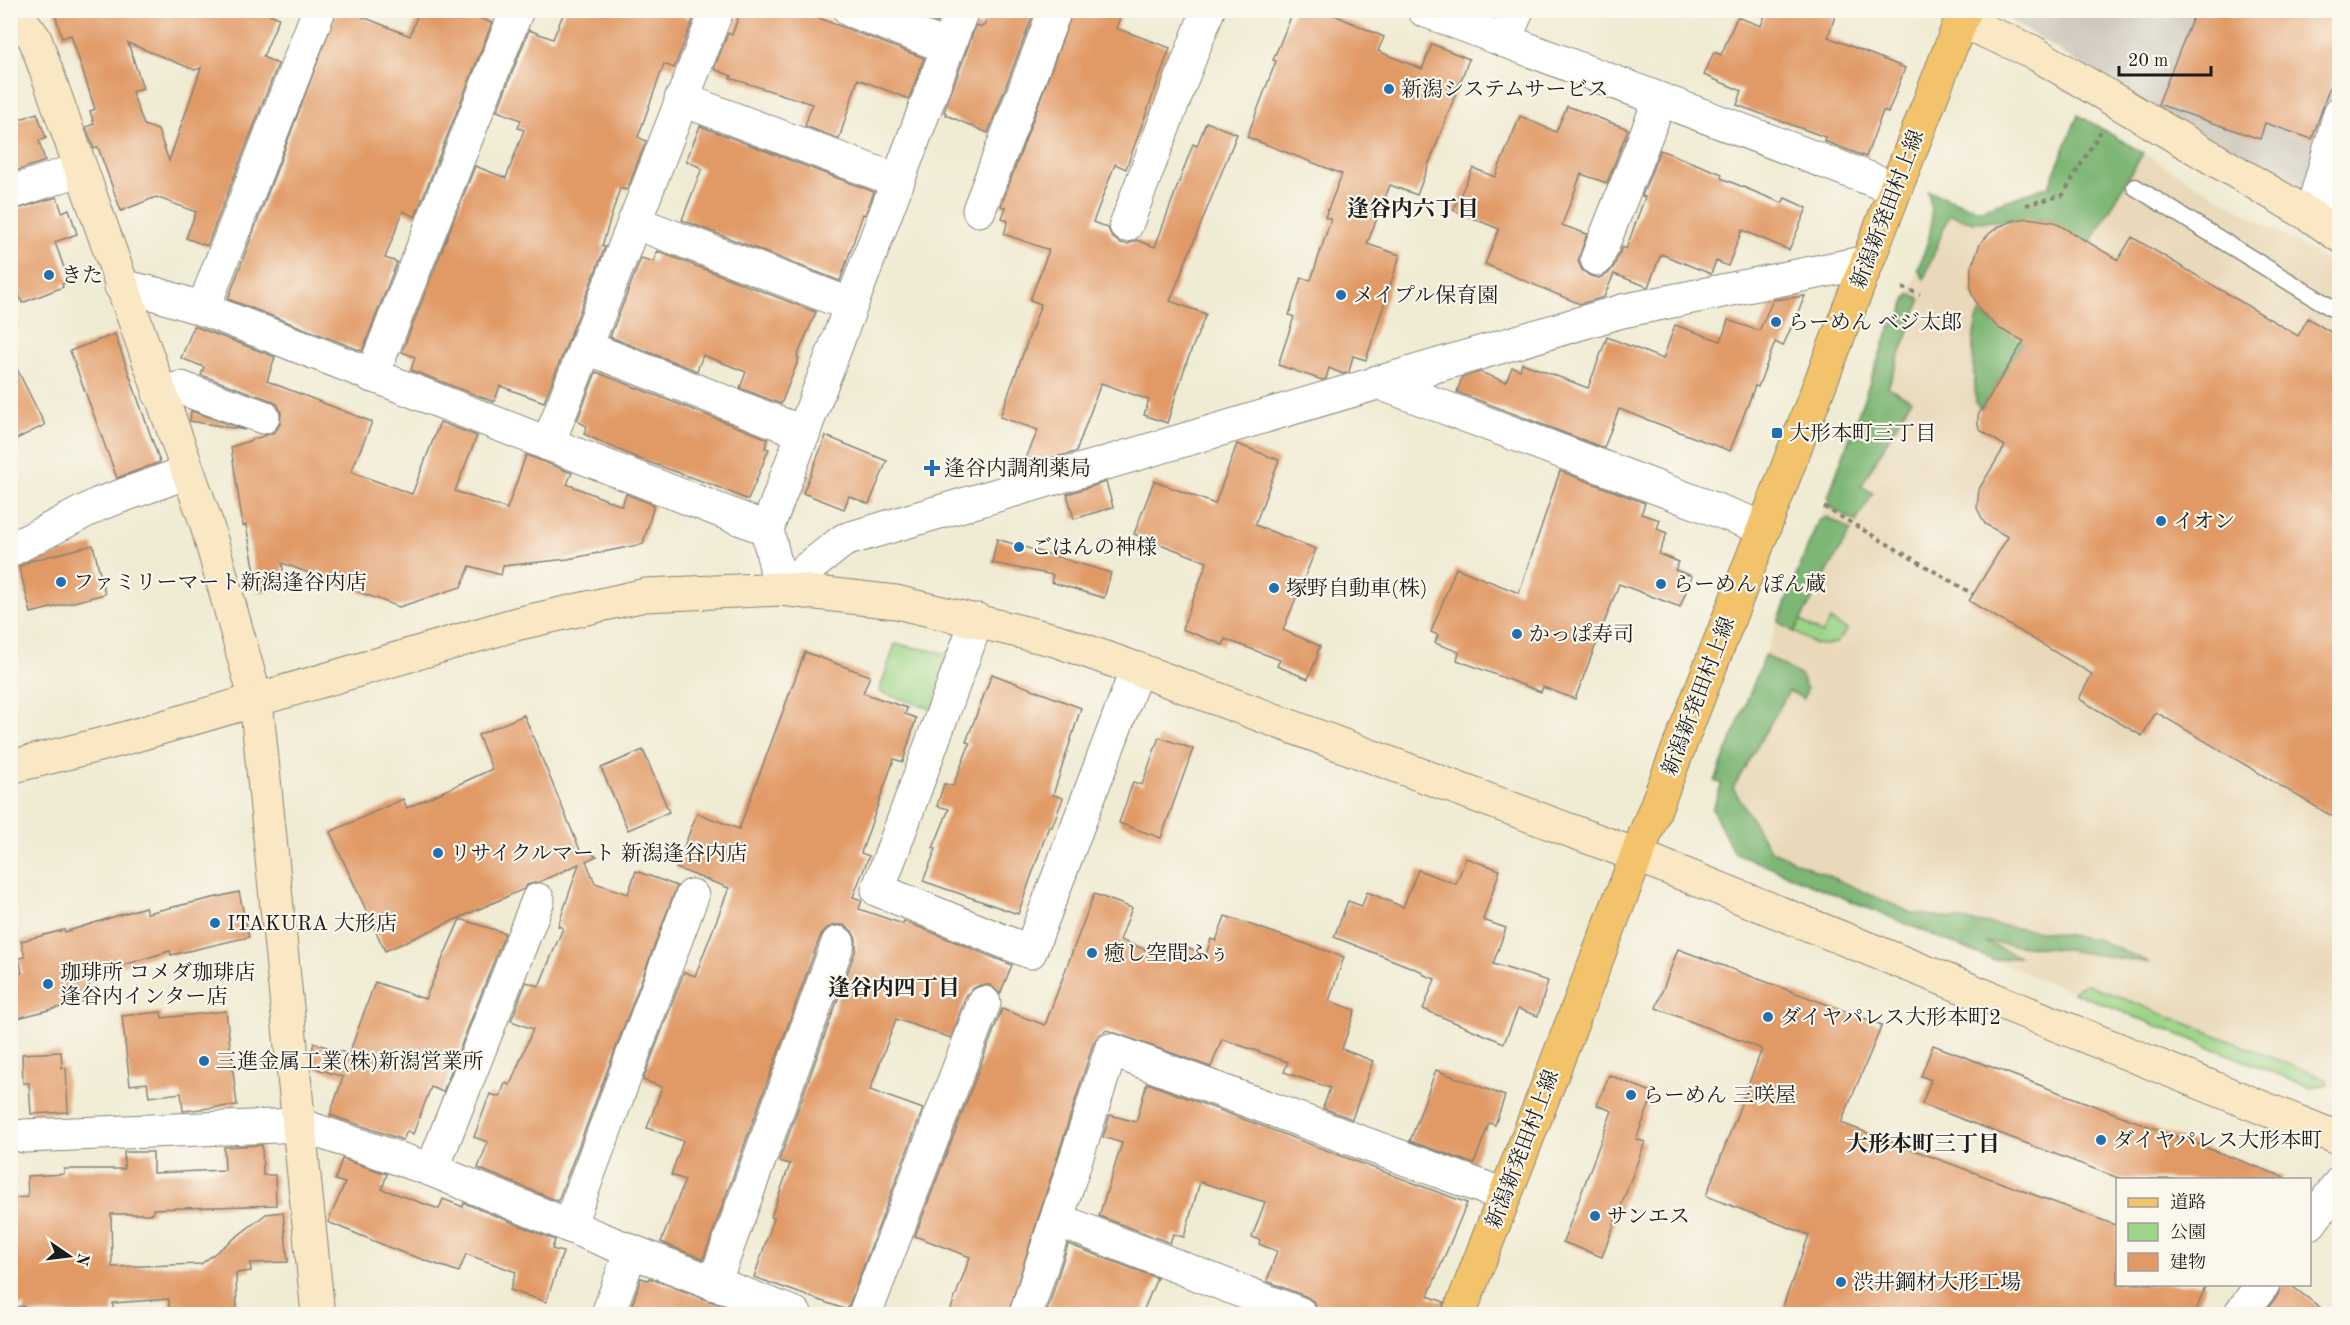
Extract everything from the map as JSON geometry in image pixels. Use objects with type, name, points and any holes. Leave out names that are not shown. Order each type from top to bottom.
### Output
[{"type":"main road","name":"新潟新発田村上線","points":[[1459,1314],[1894,188],[1963,16]]},
{"type":"street","points":[[203,309],[319,10]]},
{"type":"street","points":[[372,376],[517,10]]},
{"type":"street","points":[[548,444],[717,10]]},
{"type":"street","points":[[850,10],[948,47]]},
{"type":"street","points":[[780,590],[767,529],[962,10]]},
{"type":"street","points":[[979,210],[1055,10]]},
{"type":"street","points":[[1126,225],[1208,10]]},
{"type":"street","points":[[1424,10],[1894,188]]},
{"type":"street","points":[[1505,41],[1517,10]]},
{"type":"street","points":[[18,12],[35,39],[206,522],[256,700],[318,1314]]},
{"type":"street","points":[[1963,16],[2031,51],[2311,216],[2340,236]]},
{"type":"street","points":[[681,99],[898,181]]},
{"type":"street","points":[[1597,259],[1660,100]]},
{"type":"street","points":[[2311,216],[2340,113]]},
{"type":"street","points":[[10,193],[81,169]]},
{"type":"street","points":[[634,222],[851,305]]},
{"type":"street","points":[[780,590],[844,540],[1622,311],[1867,262]]},
{"type":"street","points":[[121,286],[203,309],[767,529]]},
{"type":"street","points":[[585,347],[804,433]]},
{"type":"street","points":[[1377,382],[1764,528]]},
{"type":"street","points":[[159,393],[181,388],[263,417]]},
{"type":"street","points":[[10,550],[99,504],[188,472]]},
{"type":"street","points":[[10,767],[119,740],[516,624],[645,595],[780,590],[896,602],[1055,640],[1137,669],[1636,855],[2340,1139]]},
{"type":"street","points":[[977,620],[878,890],[1030,952],[1137,669]]},
{"type":"street","points":[[569,1226],[692,896]]},
{"type":"street","points":[[432,1170],[538,900]]},
{"type":"street","points":[[714,1284],[838,943]]},
{"type":"street","points":[[865,1314],[984,1003]]},
{"type":"street","points":[[1026,1314],[1111,1050],[1504,1195]]},
{"type":"street","points":[[24,1136],[300,1125],[432,1170],[714,1284],[795,1314]]},
{"type":"street","points":[[2311,1222],[2340,1183]]},
{"type":"street","points":[[1058,1220],[1300,1314]]},
{"type":"street","points":[[608,1314],[631,1251]]},
{"type":"street","points":[[2240,1314],[2261,1286]]},
{"type":"lane","points":[[2135,187],[2340,313]]},
{"type":"path","points":[[2026,205],[2063,195],[2105,124]]},
{"type":"path","points":[[1902,288],[1920,294]]},
{"type":"path","points":[[1824,507],[1973,594]]},
{"type":"shaded area","points":[[1996,11],[2339,11],[2339,227]]},
{"type":"shaded area","points":[[2078,115],[2339,268],[2339,1084],[2312,1088],[1993,960],[1733,852],[1712,809],[1722,784],[1715,781],[1828,497],[1890,327],[1900,317],[1931,236],[1932,221],[1928,191],[1979,210],[2049,186]]},
{"type":"green space","points":[[2078,115],[2143,153],[2090,244],[2054,222],[2040,219],[1974,222],[1949,215],[1924,279],[1918,269],[1930,232],[1931,214],[1928,191],[1979,210],[2049,186]]},
{"type":"green space","points":[[1911,294],[1918,297],[1920,301],[1888,387],[1911,400],[1861,486],[1873,493],[1856,522],[1830,507],[1828,497],[1890,327],[1900,317],[1908,296]]},
{"type":"green space","points":[[1981,311],[1995,325],[2026,337],[1981,410],[1976,403],[1973,344]]},
{"type":"green space","points":[[1827,517],[1851,530],[1794,632],[1778,622],[1818,521]]},
{"type":"green space","points":[[1800,620],[1822,634],[1830,620],[1847,630],[1836,643],[1815,644],[1794,632]]},
{"type":"green space","points":[[895,644],[962,656],[942,712],[879,692]]},
{"type":"green space","points":[[1765,655],[1800,675],[1807,689],[1804,699],[1789,691],[1733,788],[1770,850],[1912,913],[2096,939],[2150,963],[2067,950],[1985,942],[2020,957],[1993,960],[1733,852],[1712,809],[1722,784],[1715,781]]},
{"type":"green space","points":[[2087,984],[2326,1079],[2328,1085],[2312,1088],[2073,992],[2078,987]]},
{"type":"building","points":[[54,10],[260,10],[279,18],[263,57],[278,64],[207,246],[186,238],[196,212],[156,197],[121,211],[98,147],[94,149],[86,127],[94,124],[90,111],[95,109],[71,35],[62,38]],"holes":[[[128,43],[195,70],[201,68],[169,161],[158,130],[144,125],[132,92],[143,88]]]},
{"type":"building","points":[[337,10],[346,10],[410,36],[419,10],[459,10],[492,23],[415,217],[403,211],[385,258],[397,262],[362,351],[228,299]]},
{"type":"building","points":[[565,10],[667,10],[693,20],[674,68],[664,64],[638,137],[646,141],[627,190],[620,188],[602,246],[605,247],[544,402],[500,386],[494,402],[411,370],[415,357],[402,352],[475,166],[506,178],[524,130],[518,128],[521,120],[497,111],[529,30],[553,39]]},
{"type":"building","points":[[741,10],[798,10],[924,58],[909,99],[858,79],[839,139],[805,126],[812,104],[730,78],[732,76],[714,69],[728,33],[732,35]]},
{"type":"building","points":[[904,10],[940,10],[942,11],[937,23]]},
{"type":"building","points":[[990,10],[1035,10],[988,133],[946,115],[944,112],[976,25],[984,26]]},
{"type":"building","points":[[1073,10],[1123,10],[1116,28],[1170,48],[1126,169],[1115,164],[1093,222],[1108,228],[1112,237],[1120,243],[1128,244],[1137,240],[1155,247],[1193,144],[1197,146],[1206,122],[1237,134],[1170,301],[1206,314],[1187,361],[1167,423],[1144,415],[1149,400],[1101,383],[1076,452],[1023,465],[1038,430],[1000,417],[1041,304],[1030,300],[1049,250],[1004,234],[1008,221],[1002,218],[1006,208],[1001,206]]},
{"type":"building","points":[[1294,10],[1323,10],[1384,37],[1378,51],[1422,69],[1432,44],[1469,59],[1417,195],[1390,185],[1367,244],[1400,255],[1366,360],[1353,356],[1349,372],[1343,374],[1329,368],[1326,379],[1322,380],[1278,365],[1294,317],[1289,315],[1301,278],[1311,280],[1331,219],[1325,217],[1342,174],[1247,137],[1276,61],[1273,60]]},
{"type":"building","points":[[1767,10],[1837,10],[1828,37],[1905,68],[1888,113],[1883,111],[1866,157],[1824,141],[1825,137],[1737,105],[1742,91],[1704,75],[1714,52],[1721,55],[1737,17],[1761,26]]},
{"type":"building","points":[[2196,10],[2340,10],[2340,56],[2312,139],[2265,123],[2260,139],[2158,104]]},
{"type":"building","points":[[1567,106],[1628,129],[1607,183],[1581,174],[1562,225],[1587,234],[1578,261],[1582,270],[1590,276],[1599,278],[1608,274],[1622,247],[1626,249],[1645,197],[1642,196],[1660,150],[1722,174],[1721,178],[1782,203],[1785,198],[1807,208],[1789,250],[1742,230],[1728,266],[1716,261],[1711,274],[1661,254],[1648,287],[1614,274],[1604,297],[1580,304],[1485,264],[1499,229],[1453,210],[1473,168],[1495,177],[1520,116],[1556,132]]},
{"type":"building","points":[[37,113],[46,138],[39,141],[45,161],[10,173],[10,123]]},
{"type":"building","points":[[700,126],[874,192],[865,215],[863,214],[840,281],[682,220],[702,168],[686,161]]},
{"type":"building","points":[[57,197],[62,212],[69,209],[77,234],[55,242],[69,282],[62,284],[63,287],[22,303],[17,288],[10,291],[10,211]]},
{"type":"building","name":"イオン","points":[[2027,218],[2054,222],[2118,260],[2132,237],[2298,336],[2308,318],[2340,338],[2340,821],[2156,712],[2142,736],[2079,699],[2092,674],[1969,601],[2008,537],[1985,524],[1977,508],[1979,489],[2005,446],[1980,430],[1978,415],[2024,341],[2000,329],[1981,312],[1971,292],[1971,268],[1980,244],[1989,234],[2012,221]]},
{"type":"building","points":[[657,251],[816,312],[781,404],[740,388],[746,372],[703,355],[697,371],[610,337],[641,258],[654,262]]},
{"type":"building","points":[[1805,296],[1783,346],[1775,342],[1730,451],[1619,409],[1604,448],[1457,392],[1462,378],[1480,372],[1506,382],[1512,367],[1520,370],[1522,363],[1588,388],[1607,337],[1663,359],[1675,325],[1721,341],[1728,320],[1759,331],[1773,300]]},
{"type":"building","points":[[194,326],[275,357],[267,381],[372,422],[351,472],[412,494],[440,422],[477,436],[455,491],[507,509],[526,455],[572,473],[567,484],[622,506],[626,494],[654,505],[643,544],[568,559],[503,566],[501,575],[470,566],[461,587],[399,607],[282,563],[286,587],[259,592],[246,525],[243,526],[231,447],[275,432],[280,424],[281,413],[278,405],[270,400],[201,375],[204,367],[181,358]]},
{"type":"building","points":[[115,334],[160,462],[117,478],[70,351]]},
{"type":"building","points":[[10,355],[45,425],[10,442]]},
{"type":"building","points":[[596,372],[768,439],[765,448],[769,449],[748,500],[637,458],[584,434],[587,426],[577,421]]},
{"type":"building","points":[[191,411],[245,430],[190,421]]},
{"type":"building","points":[[826,436],[887,461],[869,504],[849,496],[844,509],[803,493]]},
{"type":"building","points":[[1237,444],[1279,460],[1255,525],[1316,549],[1283,630],[1320,646],[1308,679],[1277,666],[1280,660],[1225,639],[1223,645],[1182,629],[1207,562],[1134,534],[1154,481],[1215,504]]},
{"type":"building","points":[[1560,471],[1645,503],[1641,514],[1660,520],[1657,529],[1667,533],[1659,554],[1679,562],[1675,570],[1692,576],[1680,607],[1619,584],[1575,699],[1543,687],[1541,692],[1457,660],[1459,652],[1435,643],[1438,635],[1431,632],[1456,568],[1519,593]]},
{"type":"building","points":[[1106,482],[1113,507],[1074,519],[1067,494]]},
{"type":"building","points":[[997,539],[1111,573],[1104,598],[1051,582],[1053,575],[992,563]]},
{"type":"building","points":[[93,545],[105,594],[31,613],[19,567],[30,561]]},
{"type":"building","points":[[805,652],[870,676],[863,693],[907,708],[905,714],[916,718],[903,762],[894,759],[861,853],[869,856],[853,897],[862,900],[859,909],[903,924],[904,921],[1012,965],[1000,994],[990,985],[980,985],[966,996],[951,1038],[896,1019],[870,1090],[923,1109],[847,1310],[754,1277],[774,1218],[771,1217],[790,1164],[779,1161],[856,949],[856,939],[852,931],[844,925],[834,925],[826,929],[820,937],[703,1259],[661,1242],[685,1180],[671,1175],[683,1141],[647,1128],[662,1087],[643,1080],[684,972],[695,976],[729,888],[676,868],[697,813],[739,829]]},
{"type":"building","points":[[992,674],[1081,708],[1053,795],[1063,798],[1052,827],[1049,826],[1018,914],[923,881],[936,849],[933,848],[949,809],[937,806],[944,784],[953,786],[970,743],[966,742]]},
{"type":"building","points":[[524,715],[580,850],[597,856],[586,861],[595,883],[628,894],[636,871],[677,886],[558,1201],[478,1168],[488,1142],[474,1137],[490,1094],[500,1097],[505,1083],[510,1085],[533,1029],[511,1021],[526,982],[539,986],[563,928],[558,926],[579,864],[527,885],[524,889],[385,951],[330,832],[403,799],[407,808],[492,769],[478,735]]},
{"type":"building","points":[[1159,737],[1193,749],[1161,838],[1119,823],[1133,782],[1142,785]]},
{"type":"building","points":[[643,750],[669,812],[628,830],[601,768]]},
{"type":"building","points":[[1466,858],[1500,870],[1483,920],[1506,928],[1493,964],[1548,981],[1538,1016],[1518,1009],[1504,1043],[1423,1009],[1435,979],[1422,974],[1423,972],[1334,937],[1348,901],[1362,906],[1367,892],[1403,907],[1418,870],[1456,884]]},
{"type":"building","points":[[239,892],[249,937],[171,955],[170,951],[87,976],[92,999],[10,1020],[10,976],[22,973],[19,958],[25,957],[21,941],[64,930],[65,932],[145,907],[147,913]]},
{"type":"building","points":[[1094,894],[1132,908],[1120,940],[1169,958],[1174,943],[1206,955],[1211,939],[1216,941],[1225,916],[1344,957],[1329,1001],[1355,1010],[1342,1049],[1373,1061],[1352,1119],[1323,1108],[1330,1088],[1284,1072],[1288,1062],[1222,1039],[1211,1067],[1107,1030],[1098,1036],[1093,1044],[1008,1314],[949,1314],[970,1257],[915,1236],[1002,1009],[1045,1025]]},
{"type":"building","points":[[460,919],[505,933],[443,1092],[431,1087],[413,1134],[407,1131],[403,1140],[330,1115],[343,1077],[312,1067],[311,1054],[314,1043],[349,1054],[375,982],[425,999]]},
{"type":"building","points":[[1678,949],[1882,1025],[1841,1123],[2116,1225],[2116,1286],[2205,1286],[2195,1314],[1780,1314],[1809,1235],[1706,1196],[1762,1049],[1656,1008]]},
{"type":"building","points":[[226,1011],[237,1105],[183,1111],[181,1093],[149,1097],[147,1083],[130,1085],[122,1016],[161,1012],[162,1018]]},
{"type":"building","name":"ダイヤパレス大形本町","points":[[1933,1045],[2284,1177],[2118,1178],[1922,1104],[1931,1080],[1921,1076]]},
{"type":"building","points":[[61,1052],[62,1068],[66,1068],[68,1112],[31,1114],[29,1083],[23,1083],[22,1054]]},
{"type":"building","points":[[1436,1070],[1505,1096],[1495,1125],[1489,1123],[1474,1164],[1410,1141]]},
{"type":"building","name":"サンエス","points":[[1609,1075],[1654,1093],[1636,1139],[1645,1142],[1602,1257],[1563,1242],[1612,1111],[1597,1105]]},
{"type":"building","points":[[1147,1083],[1467,1203],[1428,1296],[1444,1302],[1441,1314],[1318,1314],[1315,1303],[1307,1297],[1267,1281],[1277,1251],[1259,1244],[1260,1240],[1252,1237],[1265,1202],[1200,1182],[1184,1237],[1173,1234],[1170,1243],[1099,1216],[1122,1143],[1103,1137],[1110,1115],[1136,1122]]},
{"type":"building","points":[[262,1145],[263,1175],[275,1175],[276,1205],[153,1209],[153,1214],[111,1214],[112,1267],[201,1264],[266,1214],[283,1212],[288,1262],[250,1263],[251,1271],[236,1273],[237,1314],[169,1314],[169,1299],[113,1303],[113,1314],[25,1314],[24,1306],[10,1307],[10,1198],[28,1197],[27,1176],[64,1174],[64,1169],[124,1169],[124,1152],[153,1152],[153,1173],[225,1170],[224,1147]]},
{"type":"building","points":[[342,1159],[387,1174],[382,1189],[439,1209],[443,1199],[463,1207],[464,1203],[555,1240],[552,1249],[563,1252],[546,1302],[510,1290],[516,1272],[466,1254],[459,1272],[398,1251],[328,1222],[345,1183],[335,1180]]},
{"type":"building","points":[[1068,1244],[1157,1278],[1142,1314],[1046,1314]]},
{"type":"building","points":[[641,1278],[648,1280],[649,1278],[744,1314],[629,1314]]},
{"type":"building","points":[[2280,1286],[2292,1286],[2329,1314],[2263,1314],[2278,1295]]},
{"type":"place","name":"新潟システムサービス","points":[[1389,89]]},
{"type":"place","name":"きた","points":[[49,275]]},
{"type":"place","name":"メイプル保育園","points":[[1341,295]]},
{"type":"place","name":"らーめん ベジ太郎","points":[[1776,322]]},
{"type":"place","name":"大形本町三丁目","points":[[1777,433]]},
{"type":"place","name":"逢谷内調剤薬局","points":[[932,468]]},
{"type":"place","name":"イオン","points":[[2161,521]]},
{"type":"place","name":"ごはんの神様","points":[[1019,547]]},
{"type":"place","name":"ファミリーマート新潟逢谷内店","points":[[61,582]]},
{"type":"place","name":"らーめん ぽん蔵","points":[[1661,584]]},
{"type":"place","name":"塚野自動車(株)","points":[[1274,588]]},
{"type":"place","name":"かっぱ寿司","points":[[1517,634]]},
{"type":"place","name":"リサイクルマート 新潟逢谷内店","points":[[438,853]]},
{"type":"place","name":"ITAKURA 大形店","points":[[215,923]]},
{"type":"place","name":"癒し空間ふぅ","points":[[1092,953]]},
{"type":"place","name":"珈琲所 コメダ珈琲店 逢谷内インター店","points":[[48,984]]},
{"type":"place","name":"ダイヤパレス大形本町2","points":[[1768,1017]]},
{"type":"place","name":"三進金属工業(株)新潟営業所","points":[[204,1061]]},
{"type":"place","name":"らーめん 三咲屋","points":[[1631,1095]]},
{"type":"place","name":"ダイヤパレス大形本町","points":[[2101,1140]]},
{"type":"place","name":"サンエス","points":[[1595,1216]]},
{"type":"place","name":"渋井鋼材大形工場","points":[[1841,1282]]},
{"type":"district","name":"逢谷内六丁目","points":[[1413,208]]},
{"type":"district","name":"逢谷内四丁目","points":[[894,987]]},
{"type":"district","name":"大形本町三丁目","points":[[1923,1143]]}]
